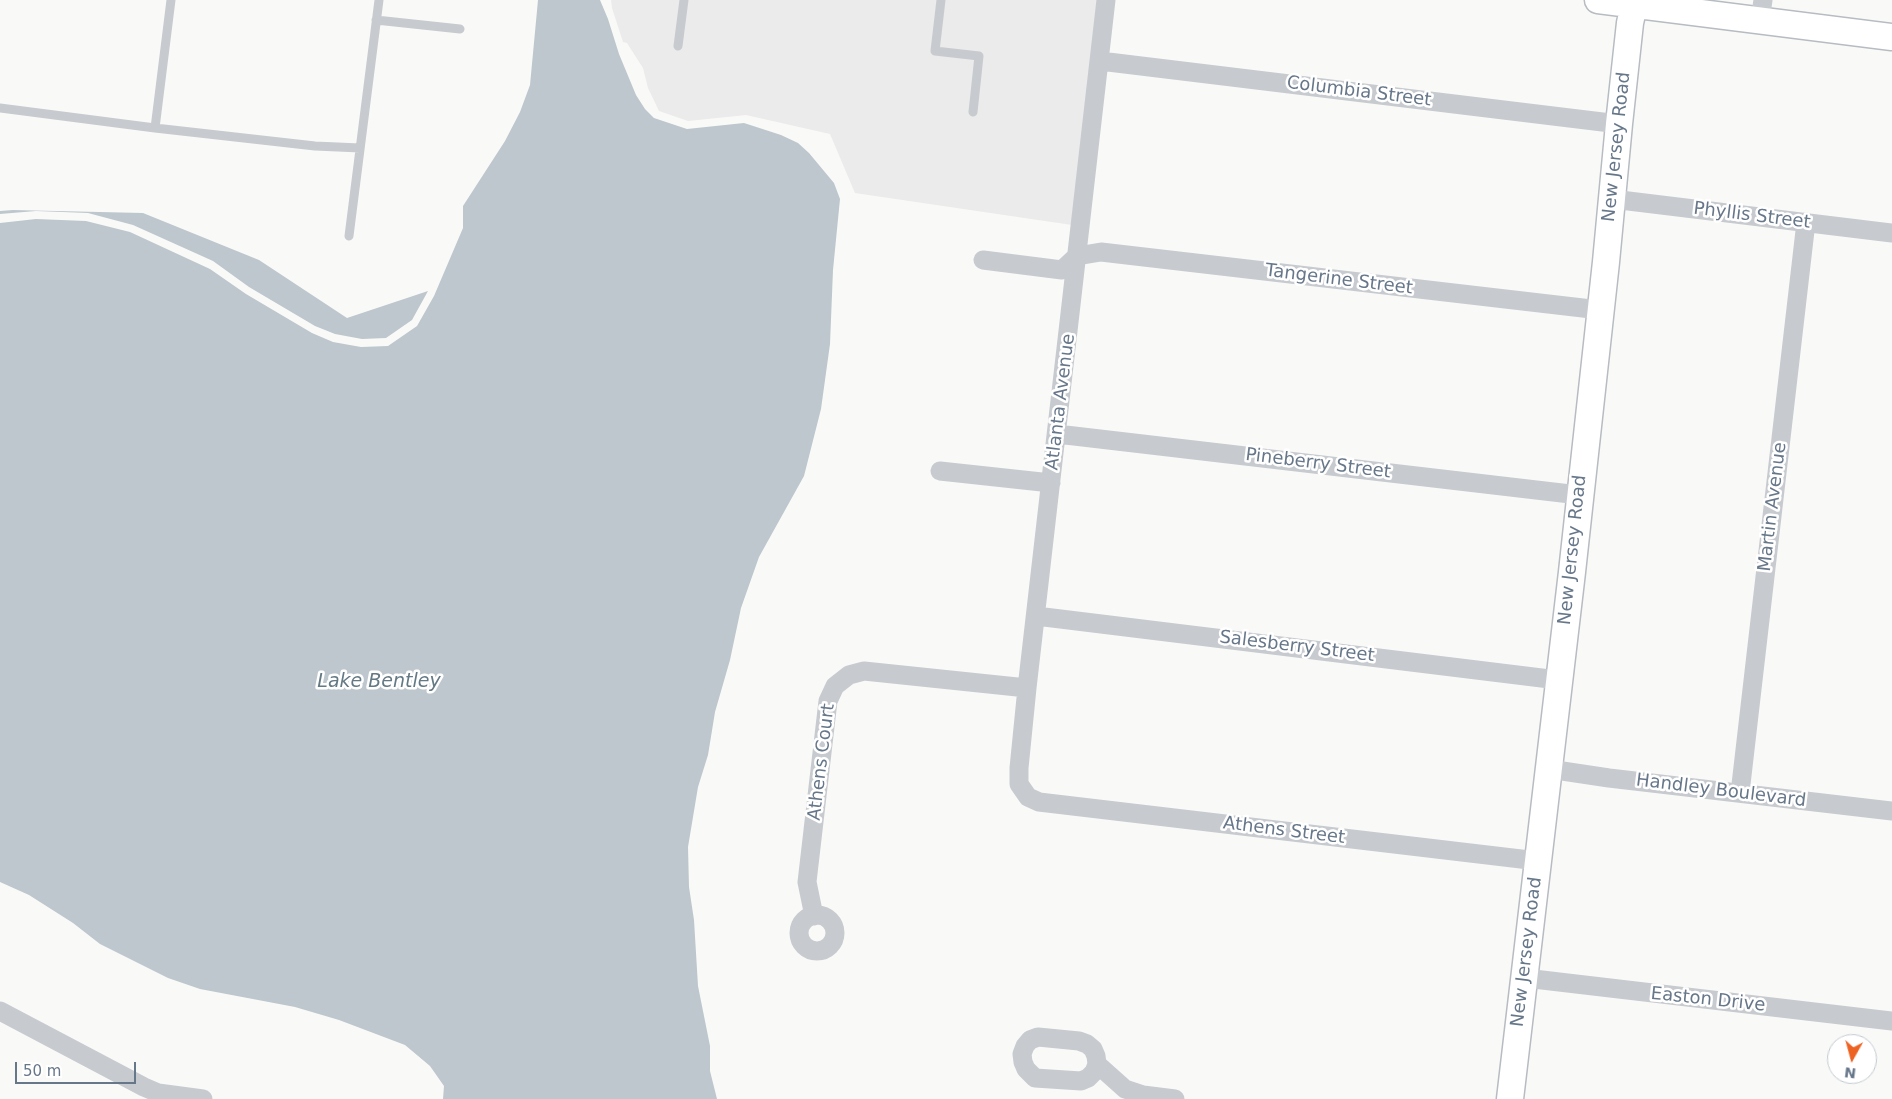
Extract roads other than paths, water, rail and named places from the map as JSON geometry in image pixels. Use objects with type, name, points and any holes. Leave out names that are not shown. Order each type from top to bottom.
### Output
[{"type":"street","name":"Atlanta Avenue","points":[[1032,799],[1028,797],[1019,784],[1019,768],[1106,0]]},
{"type":"street","points":[[1598,0],[1761,10],[1892,37]]},
{"type":"street","name":"New Jersey Road","points":[[1510,1099],[1549,769],[1630,23],[1635,2]]},
{"type":"street","name":"Columbia Street","points":[[1100,61],[1452,102],[1619,124]]},
{"type":"street","name":"Phyllis Street","points":[[1612,198],[1892,233]]},
{"type":"street","name":"Martin Avenue","points":[[1740,793],[1806,222]]},
{"type":"street","name":"Tangerine Street","points":[[1077,256],[1101,252],[1600,310]]},
{"type":"street","points":[[983,260],[1062,270],[1077,256]]},
{"type":"street","name":"Pineberry Street","points":[[1057,434],[1579,495]]},
{"type":"street","points":[[940,471],[1051,483]]},
{"type":"street","name":"Salesberry Street","points":[[1036,616],[1558,680]]},
{"type":"street","name":"Athens Court","points":[[814,916],[807,882],[828,701],[835,686],[849,675],[864,671],[1027,688]]},
{"type":"street","name":"Handley Boulevard","points":[[1549,769],[1646,783],[1892,811]]},
{"type":"street","name":"Athens Street","points":[[1032,799],[1039,802],[1538,861]]},
{"type":"street","name":"Easton Drive","points":[[1525,978],[1892,1021]]},
{"type":"street","points":[[0,1011],[144,1087],[158,1093],[203,1099]]},
{"type":"street","points":[[1097,1064],[1125,1089],[1143,1095],[1175,1099]]},
{"type":"lane","points":[[155,128],[171,0]]},
{"type":"lane","points":[[349,236],[378,0]]},
{"type":"lane","points":[[678,46],[684,0]]},
{"type":"lane","points":[[940,0],[935,51],[979,56],[973,112]]},
{"type":"lane","points":[[376,20],[460,29]]},
{"type":"lane","points":[[0,108],[315,146],[360,148]]},
{"type":"water","name":"Lake Bentley","points":[[538,0],[600,0],[636,95],[645,109],[654,118],[687,129],[744,123],[781,135],[798,143],[809,153],[834,183],[840,199],[833,270],[830,344],[821,409],[804,476],[759,557],[741,608],[730,660],[715,712],[708,755],[698,787],[688,847],[689,887],[694,920],[698,986],[710,1046],[710,1071],[717,1099],[443,1099],[444,1086],[430,1066],[405,1045],[339,1020],[295,1007],[200,989],[168,978],[100,944],[73,923],[29,895],[0,882],[0,223],[36,219],[86,221],[130,232],[210,269],[246,294],[312,333],[333,342],[361,347],[388,346],[417,326],[434,296],[463,228],[463,206],[505,141],[520,112],[530,85]]},
{"type":"water","points":[[13,210],[143,213],[259,260],[347,318],[428,291],[412,320],[386,338],[362,339],[335,334],[315,326],[249,287],[213,261],[133,225],[88,213],[36,211],[0,214],[0,211]]}]
